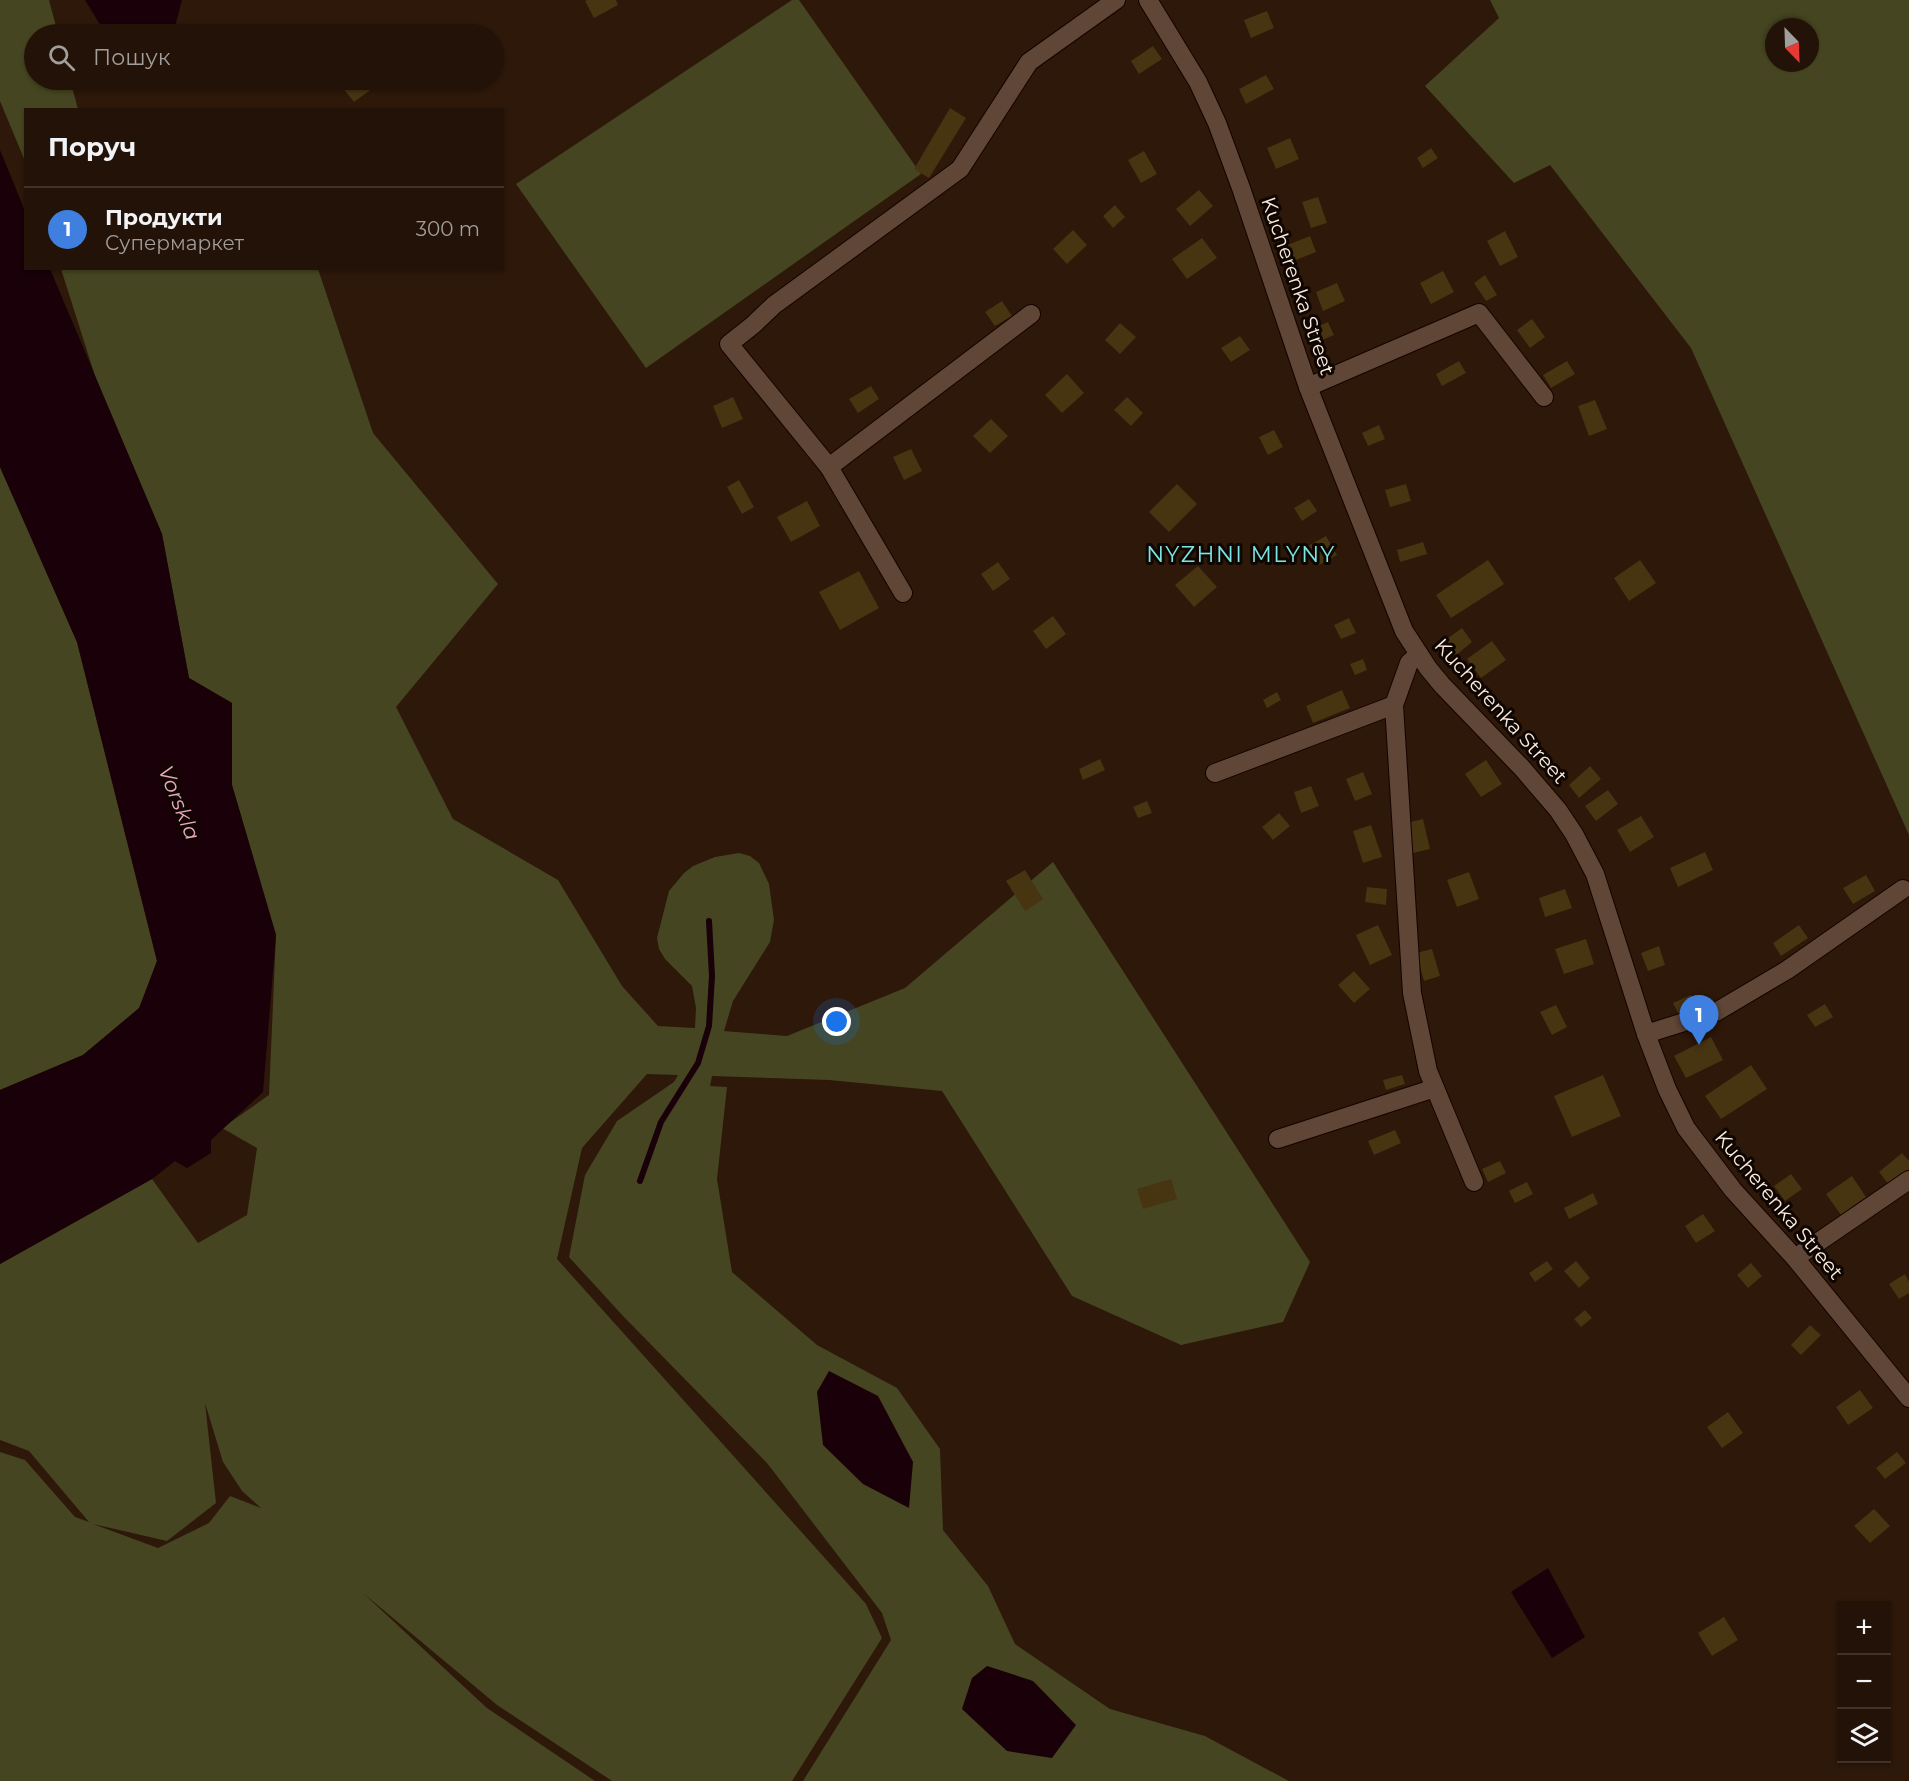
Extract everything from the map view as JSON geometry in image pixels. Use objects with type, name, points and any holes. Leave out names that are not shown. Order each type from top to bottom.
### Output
[{"type":"street","points":[[903,594],[829,466],[729,344],[774,305],[960,169],[1029,62],[1116,0]]},
{"type":"street","name":"Kucherenka Street","points":[[1148,0],[1198,82],[1217,123],[1308,387],[1404,631],[1442,685],[1541,789],[1574,834],[1595,874],[1646,1034],[1667,1089],[1686,1128],[1733,1190],[1795,1258],[1909,1398]]},
{"type":"street","points":[[829,466],[1031,314]]},
{"type":"street","points":[[1308,387],[1479,314],[1544,397]]},
{"type":"street","points":[[1419,654],[1409,663],[1394,705],[1412,993],[1428,1071],[1474,1182]]},
{"type":"street","points":[[1215,773],[1394,705]]},
{"type":"street","points":[[1646,1034],[1716,1012],[1787,970],[1903,888]]},
{"type":"street","points":[[1278,1139],[1436,1088]]},
{"type":"street","points":[[1795,1258],[1909,1180]]},
{"type":"shaded area","points":[[0,0],[49,0],[55,24],[24,24],[24,90],[73,90],[78,108],[24,108],[24,159],[0,101]]},
{"type":"shaded area","points":[[792,0],[799,0],[921,174],[646,368],[516,184]]},
{"type":"shaded area","points":[[1490,0],[1909,0],[1909,835],[1691,348],[1550,165],[1514,183],[1425,86],[1499,18]]},
{"type":"shaded area","points":[[61,270],[318,270],[373,433],[498,584],[396,707],[453,819],[558,880],[622,986],[658,1026],[695,1028],[696,1008],[692,986],[665,959],[659,949],[657,938],[669,891],[693,866],[715,857],[739,853],[750,856],[759,863],[769,884],[774,920],[770,942],[733,1001],[724,1031],[787,1036],[905,988],[1053,862],[1310,1262],[1283,1322],[1181,1345],[1072,1296],[942,1091],[829,1080],[712,1076],[710,1086],[727,1087],[717,1179],[732,1272],[817,1345],[897,1388],[940,1449],[943,1530],[988,1586],[1015,1644],[1110,1709],[1205,1736],[1289,1781],[803,1781],[891,1640],[882,1613],[767,1463],[623,1316],[569,1257],[585,1175],[617,1121],[674,1082],[678,1075],[647,1074],[582,1148],[557,1259],[866,1604],[882,1638],[792,1781],[612,1781],[497,1705],[363,1593],[487,1708],[595,1781],[0,1781],[0,1452],[25,1460],[75,1517],[89,1522],[29,1451],[0,1440],[0,1264],[152,1179],[198,1243],[247,1215],[257,1148],[222,1128],[269,1095],[276,935],[232,785],[232,703],[189,678],[162,534],[96,379]],"holes":[[[205,1403],[223,1462],[242,1491],[261,1508],[230,1496],[209,1523],[158,1548],[93,1524],[167,1541],[216,1503]]]},
{"type":"shaded area","points":[[0,467],[77,642],[157,961],[140,1008],[83,1055],[0,1090]]},
{"type":"water","points":[[85,0],[182,0],[176,24],[99,23]]},
{"type":"water","name":"Vorskla","points":[[0,150],[24,209],[24,270],[50,270],[162,534],[189,678],[232,703],[232,785],[276,935],[263,1092],[211,1140],[211,1153],[187,1168],[175,1161],[152,1179],[0,1264],[0,1090],[83,1055],[139,1008],[157,961],[77,642],[0,467]]},
{"type":"water","points":[[829,1371],[878,1396],[913,1462],[909,1508],[863,1484],[823,1445],[817,1392]]},
{"type":"water","points":[[1548,1568],[1585,1637],[1552,1658],[1511,1592]]},
{"type":"water","points":[[987,1666],[1033,1681],[1076,1725],[1052,1758],[1007,1751],[962,1709],[972,1678]]},
{"type":"building","points":[[616,0],[618,5],[594,18],[585,1]]},
{"type":"building","points":[[1267,11],[1274,28],[1251,38],[1244,20]]},
{"type":"building","points":[[1153,46],[1162,59],[1139,74],[1131,61]]},
{"type":"building","points":[[1266,75],[1274,89],[1246,104],[1239,89]]},
{"type":"building","points":[[344,90],[370,90],[354,102]]},
{"type":"building","points":[[950,108],[966,118],[929,178],[914,169]]},
{"type":"building","points":[[1290,138],[1299,159],[1276,169],[1267,148]]},
{"type":"building","points":[[1431,148],[1438,158],[1423,168],[1417,158]]},
{"type":"building","points":[[1144,151],[1157,174],[1141,183],[1128,160]]},
{"type":"building","points":[[1199,190],[1213,206],[1190,226],[1176,209]]},
{"type":"building","points":[[1318,197],[1327,223],[1311,228],[1302,202]]},
{"type":"building","points":[[1115,205],[1125,217],[1113,228],[1103,216]]},
{"type":"building","points":[[1073,230],[1087,245],[1067,264],[1053,249]]},
{"type":"building","points":[[1505,231],[1518,257],[1500,266],[1487,241]]},
{"type":"building","points":[[1310,236],[1316,252],[1291,262],[1285,246]]},
{"type":"building","points":[[1202,238],[1217,258],[1187,279],[1172,259]]},
{"type":"building","points":[[1443,271],[1454,292],[1431,304],[1420,283]]},
{"type":"building","points":[[1485,275],[1497,295],[1486,301],[1474,283]]},
{"type":"building","points":[[1337,283],[1345,301],[1323,311],[1316,292]]},
{"type":"building","points":[[1002,301],[1012,316],[995,326],[985,312]]},
{"type":"building","points":[[1532,319],[1545,337],[1530,348],[1517,330]]},
{"type":"building","points":[[1328,322],[1334,335],[1315,343],[1310,330]]},
{"type":"building","points":[[1120,323],[1136,337],[1120,354],[1105,340]]},
{"type":"building","points":[[1240,336],[1250,350],[1231,362],[1221,348]]},
{"type":"building","points":[[1459,361],[1466,373],[1442,386],[1436,374]]},
{"type":"building","points":[[1567,361],[1575,374],[1551,388],[1543,375]]},
{"type":"building","points":[[1067,374],[1084,393],[1062,413],[1045,395]]},
{"type":"building","points":[[871,386],[879,399],[858,413],[849,399]]},
{"type":"building","points":[[733,397],[743,419],[722,428],[713,406]]},
{"type":"building","points":[[1127,397],[1143,413],[1131,426],[1114,410]]},
{"type":"building","points":[[1595,400],[1607,429],[1589,436],[1578,406]]},
{"type":"building","points":[[991,419],[1008,436],[990,453],[973,436]]},
{"type":"building","points":[[1379,425],[1385,439],[1368,446],[1362,433]]},
{"type":"building","points":[[1274,430],[1283,447],[1268,455],[1259,437]]},
{"type":"building","points":[[911,449],[922,471],[904,480],[893,457]]},
{"type":"building","points":[[739,480],[754,507],[742,514],[727,487]]},
{"type":"building","points":[[1177,484],[1197,504],[1169,532],[1149,512]]},
{"type":"building","points":[[1406,484],[1411,501],[1390,507],[1385,490]]},
{"type":"building","points":[[1309,499],[1317,511],[1302,521],[1294,508]]},
{"type":"building","points":[[807,501],[820,526],[791,542],[777,517]]},
{"type":"building","points":[[1326,536],[1337,555],[1319,565],[1308,546]]},
{"type":"building","points":[[1423,542],[1427,554],[1400,562],[1397,550]]},
{"type":"building","points":[[1488,560],[1504,584],[1451,618],[1436,595]]},
{"type":"building","points":[[1640,560],[1656,583],[1629,601],[1614,578]]},
{"type":"building","points":[[998,562],[1010,579],[993,591],[981,574]]},
{"type":"building","points":[[1198,566],[1217,587],[1194,607],[1175,585]]},
{"type":"building","points":[[859,571],[879,608],[840,630],[819,592]]},
{"type":"building","points":[[1053,616],[1066,634],[1046,649],[1033,631]]},
{"type":"building","points":[[1349,618],[1356,633],[1341,639],[1334,625]]},
{"type":"building","points":[[1462,628],[1472,642],[1455,656],[1444,641]]},
{"type":"building","points":[[1492,641],[1506,660],[1481,678],[1467,659]]},
{"type":"building","points":[[1363,659],[1367,670],[1355,675],[1350,664]]},
{"type":"building","points":[[1342,690],[1350,708],[1313,723],[1306,706]]},
{"type":"building","points":[[1277,692],[1281,700],[1267,708],[1263,700]]},
{"type":"building","points":[[1100,759],[1105,770],[1083,780],[1079,769]]},
{"type":"building","points":[[1486,760],[1502,784],[1481,797],[1465,774]]},
{"type":"building","points":[[1590,766],[1601,779],[1579,798],[1569,785]]},
{"type":"building","points":[[1363,772],[1372,794],[1355,801],[1346,779]]},
{"type":"building","points":[[1311,786],[1319,806],[1301,813],[1294,792]]},
{"type":"building","points":[[1608,790],[1618,804],[1596,821],[1585,806]]},
{"type":"building","points":[[1147,801],[1152,813],[1138,818],[1133,807]]},
{"type":"building","points":[[1279,813],[1290,826],[1273,840],[1262,827]]},
{"type":"building","points":[[1641,816],[1654,837],[1630,852],[1617,830]]},
{"type":"building","points":[[1423,819],[1430,849],[1413,853],[1406,823]]},
{"type":"building","points":[[1371,825],[1382,857],[1363,863],[1353,831]]},
{"type":"building","points":[[1705,852],[1713,870],[1678,887],[1670,868]]},
{"type":"building","points":[[1025,870],[1043,899],[1025,911],[1006,881]]},
{"type":"building","points":[[1469,872],[1479,899],[1457,907],[1447,880]]},
{"type":"building","points":[[1866,875],[1875,891],[1853,904],[1843,888]]},
{"type":"building","points":[[1367,887],[1387,889],[1386,905],[1365,902]]},
{"type":"building","points":[[1565,889],[1572,908],[1545,917],[1539,898]]},
{"type":"building","points":[[1378,925],[1392,955],[1370,965],[1356,935]]},
{"type":"building","points":[[1799,925],[1808,938],[1781,956],[1773,943]]},
{"type":"building","points":[[1586,939],[1594,964],[1564,974],[1555,949]]},
{"type":"building","points":[[1659,946],[1665,965],[1648,971],[1641,953]]},
{"type":"building","points":[[1432,949],[1440,976],[1424,981],[1416,953]]},
{"type":"building","points":[[1354,971],[1370,989],[1354,1003],[1338,985]]},
{"type":"building","points":[[1691,995],[1698,1008],[1680,1017],[1673,1003]]},
{"type":"building","points":[[1825,1004],[1833,1017],[1815,1027],[1807,1015]]},
{"type":"building","points":[[1556,1005],[1567,1027],[1552,1035],[1540,1012]]},
{"type":"building","points":[[1711,1037],[1723,1060],[1686,1078],[1674,1056]]},
{"type":"building","points":[[1751,1065],[1767,1089],[1721,1119],[1705,1096]]},
{"type":"building","points":[[1402,1075],[1405,1084],[1386,1090],[1383,1080]]},
{"type":"building","points":[[1603,1075],[1621,1116],[1572,1137],[1554,1096]]},
{"type":"building","points":[[1395,1130],[1401,1143],[1374,1155],[1368,1141]]},
{"type":"building","points":[[1902,1153],[1909,1161],[1909,1169],[1889,1185],[1879,1172]]},
{"type":"building","points":[[1500,1161],[1506,1173],[1488,1182],[1482,1169]]},
{"type":"building","points":[[1791,1174],[1802,1189],[1785,1201],[1774,1186]]},
{"type":"building","points":[[1852,1176],[1866,1197],[1841,1215],[1826,1194]]},
{"type":"building","points":[[1171,1179],[1177,1199],[1143,1209],[1137,1189]]},
{"type":"building","points":[[1527,1182],[1533,1194],[1515,1203],[1509,1191]]},
{"type":"building","points":[[1593,1193],[1598,1204],[1569,1219],[1564,1208]]},
{"type":"building","points":[[1703,1214],[1715,1231],[1696,1243],[1685,1226]]},
{"type":"building","points":[[1547,1261],[1553,1269],[1535,1282],[1529,1273]]},
{"type":"building","points":[[1576,1261],[1590,1278],[1579,1288],[1564,1271]]},
{"type":"building","points":[[1751,1263],[1762,1276],[1748,1288],[1737,1275]]},
{"type":"building","points":[[1905,1274],[1909,1282],[1909,1293],[1899,1299],[1889,1284]]},
{"type":"building","points":[[1585,1310],[1592,1318],[1581,1327],[1574,1319]]},
{"type":"building","points":[[1810,1325],[1821,1335],[1801,1355],[1791,1345]]},
{"type":"building","points":[[1860,1390],[1873,1408],[1848,1425],[1836,1407]]},
{"type":"building","points":[[1728,1412],[1743,1433],[1722,1448],[1707,1427]]},
{"type":"building","points":[[1897,1452],[1906,1463],[1885,1479],[1876,1468]]},
{"type":"building","points":[[1874,1509],[1890,1526],[1870,1543],[1854,1526]]},
{"type":"building","points":[[1724,1617],[1738,1640],[1712,1656],[1698,1633]]},
{"type":"waterway","points":[[640,1181],[661,1122],[698,1063],[709,1026],[712,976],[709,921]]},
{"type":"place","name":"Продукти","points":[[1699,1045]]},
{"type":"district","name":"NYZHNI MLYNY","points":[[1241,554]]}]
